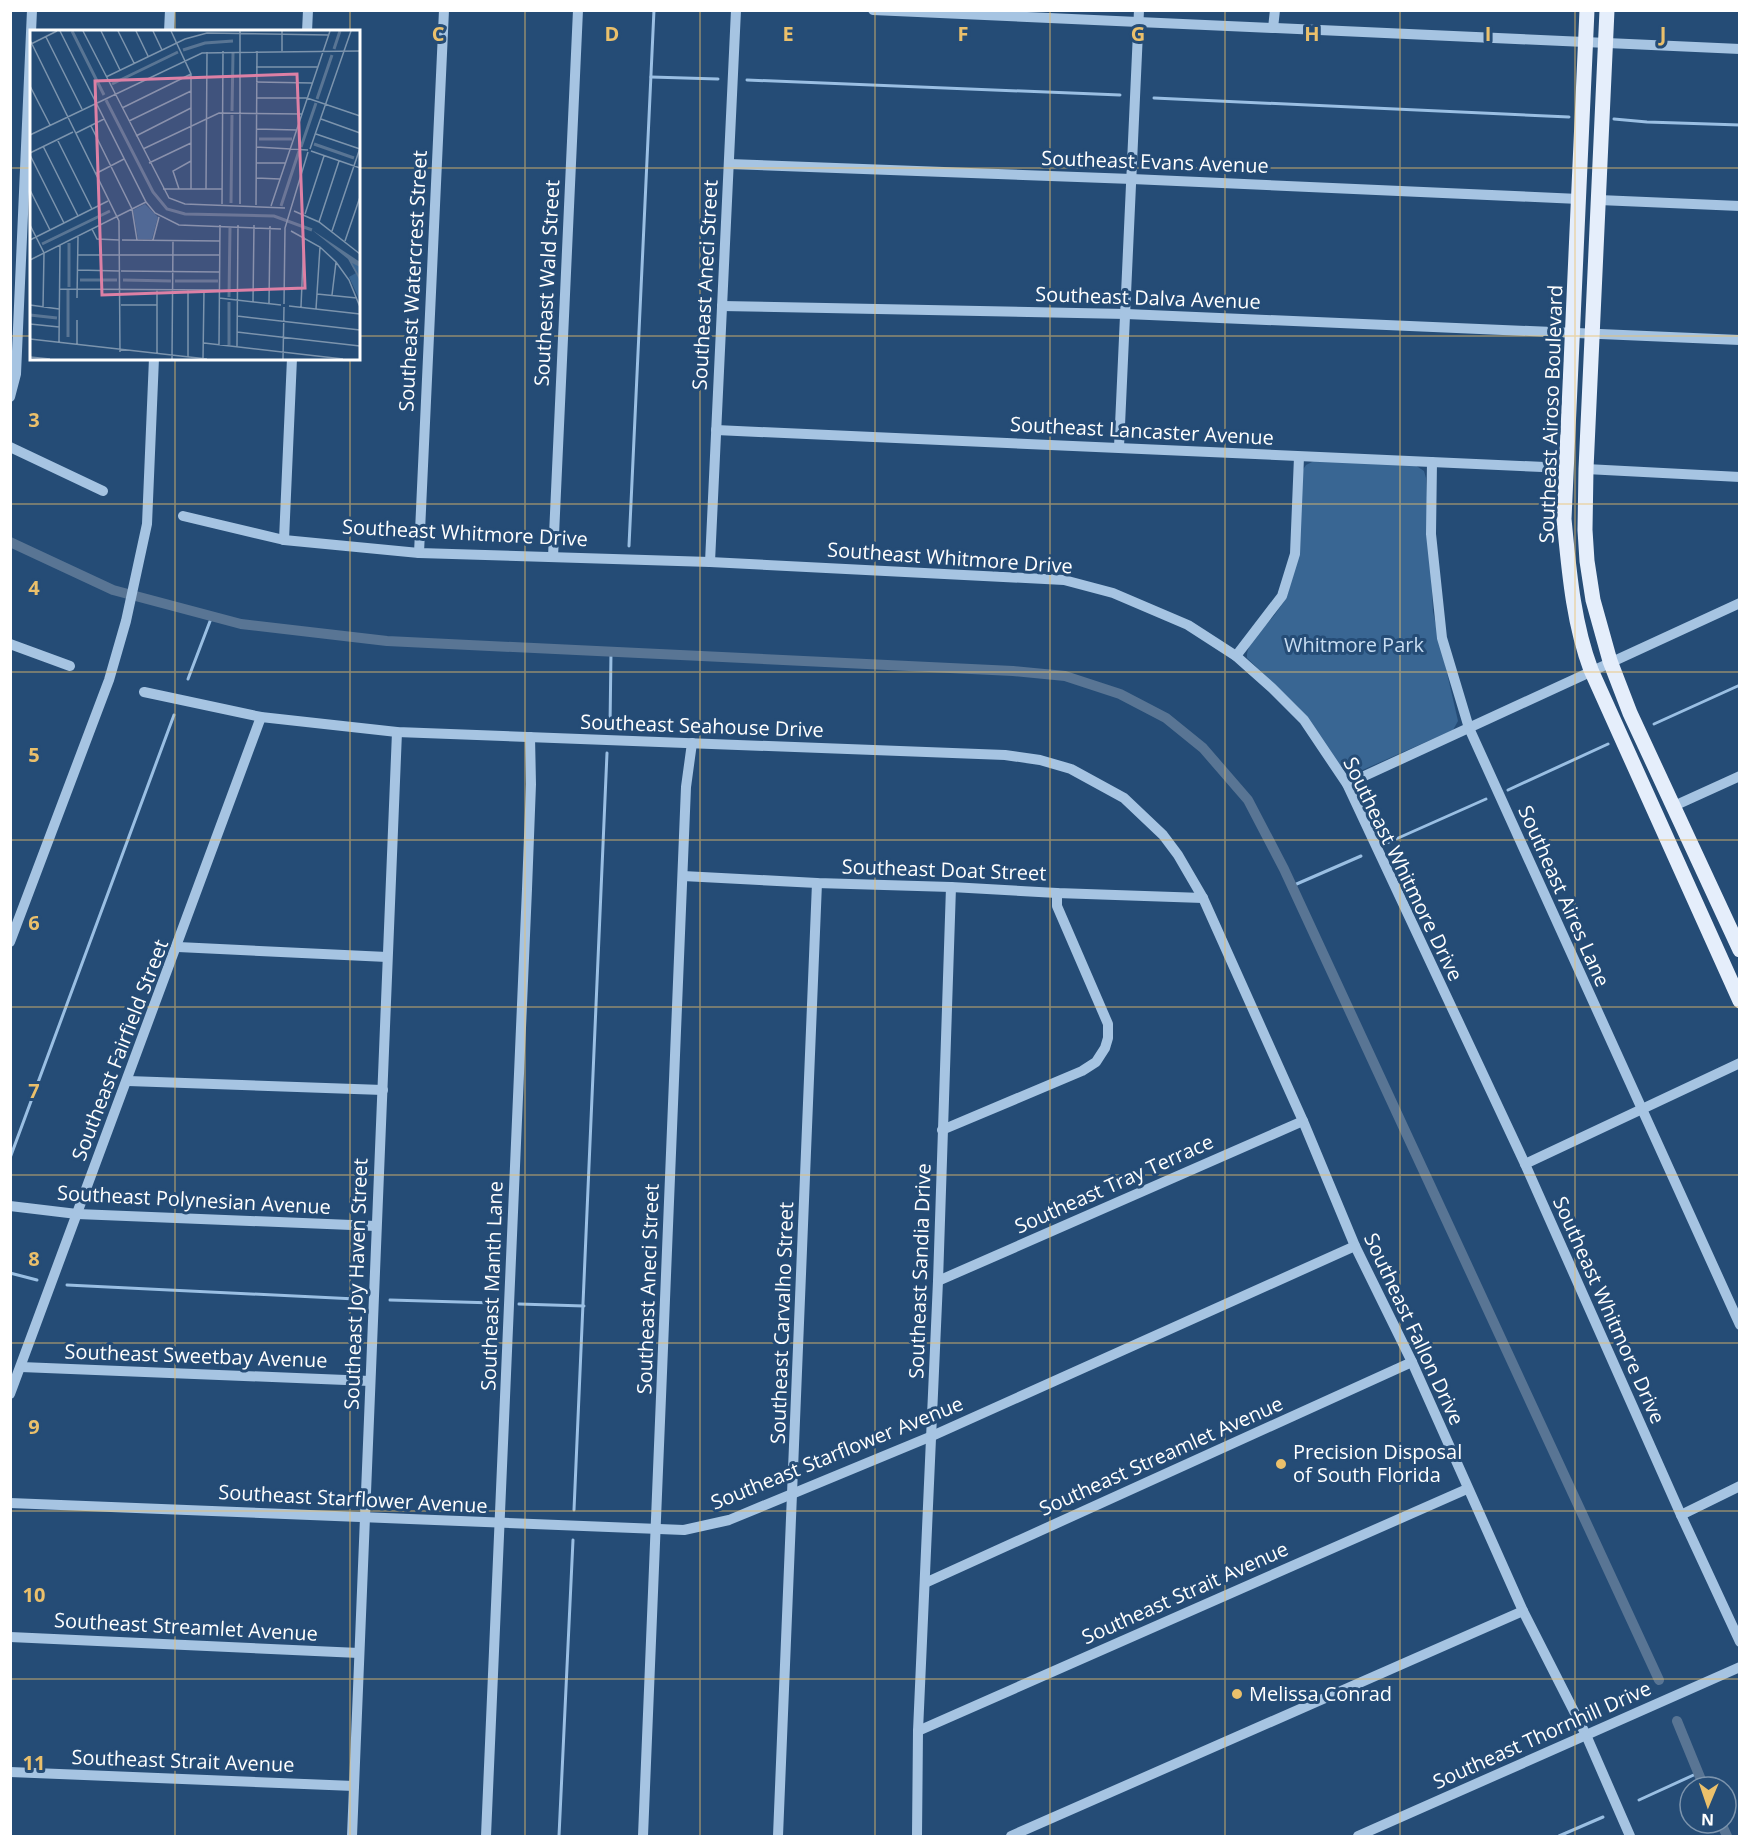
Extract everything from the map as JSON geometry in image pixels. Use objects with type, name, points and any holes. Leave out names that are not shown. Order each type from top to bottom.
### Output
[{"type":"main road","name":"Southeast Airoso Boulevard","points":[[1587,10],[1564,519],[1568,560],[1580,635],[1593,669],[1740,1001]]},
{"type":"main road","name":"Southeast Airoso Boulevard","points":[[1607,10],[1586,469],[1587,561],[1593,600],[1610,661],[1630,713],[1740,950]]},
{"type":"main road","points":[[1683,875],[1701,866]]},
{"type":"street","points":[[31,30],[32,10]]},
{"type":"street","points":[[169,30],[170,10]]},
{"type":"street","points":[[307,30],[308,10]]},
{"type":"street","name":"Southeast Watercrest Street","points":[[419,553],[444,10]]},
{"type":"street","name":"Southeast Wald Street","points":[[553,557],[578,10]]},
{"type":"street","name":"Southeast Aneci Street","points":[[710,562],[736,10]]},
{"type":"street","points":[[873,10],[1139,16],[1274,28],[1740,49]]},
{"type":"street","points":[[1274,28],[1275,10]]},
{"type":"street","points":[[1119,447],[1139,16]]},
{"type":"street","points":[[10,397],[16,374],[30,56]]},
{"type":"street","name":"Southeast Evans Avenue","points":[[729,164],[1579,199]]},
{"type":"street","points":[[1599,200],[1740,206]]},
{"type":"street","name":"Southeast Dalva Avenue","points":[[722,306],[1126,314],[1740,340]]},
{"type":"street","points":[[10,942],[109,680],[126,621],[147,524],[154,360]]},
{"type":"street","points":[[284,540],[292,360]]},
{"type":"street","name":"Southeast Lancaster Avenue","points":[[716,430],[1119,447],[1299,458],[1566,468]]},
{"type":"street","points":[[10,447],[103,491]]},
{"type":"street","points":[[1236,656],[1282,596],[1295,554],[1299,458]]},
{"type":"street","name":"Southeast Aires Lane","points":[[1432,462],[1431,534],[1442,638],[1469,728],[1740,1325]]},
{"type":"street","points":[[1586,469],[1740,477]]},
{"type":"street","name":"Southeast Whitmore Drive","points":[[183,516],[284,540],[419,553],[710,562],[1064,580],[1113,593],[1188,625],[1236,656],[1304,720],[1347,784],[1525,1164],[1740,1642]]},
{"type":"street","points":[[1347,784],[1740,603]]},
{"type":"street","points":[[10,644],[70,666]]},
{"type":"street","name":"Southeast Seahouse Drive","points":[[144,692],[261,717],[397,732],[1005,755],[1040,760],[1071,769],[1124,798],[1178,855],[1203,898]]},
{"type":"street","name":"Southeast Fairfield Street","points":[[10,1394],[178,947],[261,717]]},
{"type":"street","name":"Southeast Joy Haven Street","points":[[352,1836],[397,732]]},
{"type":"street","name":"Southeast Manth Lane","points":[[486,1836],[527,889],[531,784],[530,737]]},
{"type":"street","name":"Southeast Aneci Street","points":[[643,1836],[686,787],[692,743]]},
{"type":"street","points":[[1674,806],[1740,776]]},
{"type":"street","name":"Southeast Doat Street","points":[[684,876],[1203,898]]},
{"type":"street","name":"Southeast Carvalho Street","points":[[778,1836],[818,883]]},
{"type":"street","name":"Southeast Sandia Drive","points":[[917,1836],[918,1731],[932,1436],[951,887]]},
{"type":"street","points":[[942,1130],[1089,1067],[1101,1055],[1108,1038],[1106,1017],[1057,906],[1057,893]]},
{"type":"street","name":"Southeast Fallon Drive","points":[[1203,898],[1303,1120],[1355,1246],[1412,1362],[1523,1611],[1587,1735],[1630,1836]]},
{"type":"street","points":[[178,947],[387,957]]},
{"type":"street","points":[[1525,1164],[1740,1063]]},
{"type":"street","points":[[128,1081],[383,1090]]},
{"type":"street","name":"Southeast Tray Terrace","points":[[938,1281],[1303,1120]]},
{"type":"street","name":"Southeast Polynesian Avenue","points":[[10,1206],[77,1214],[376,1226]]},
{"type":"street","name":"Southeast Starflower Avenue","points":[[10,1503],[684,1530],[729,1520],[932,1436],[1355,1246]]},
{"type":"street","name":"Southeast Streamlet Avenue","points":[[924,1582],[1412,1362]]},
{"type":"street","name":"Southeast Sweetbay Avenue","points":[[21,1367],[370,1382]]},
{"type":"street","points":[[1681,1515],[1740,1486]]},
{"type":"street","name":"Southeast Strait Avenue","points":[[918,1731],[1467,1489]]},
{"type":"street","points":[[1011,1836],[1523,1611]]},
{"type":"street","name":"Southeast Streamlet Avenue","points":[[10,1637],[359,1653]]},
{"type":"street","name":"Southeast Thornhill Drive","points":[[1358,1836],[1740,1667]]},
{"type":"street","name":"Southeast Strait Avenue","points":[[10,1772],[354,1786]]},
{"type":"green space","name":"Whitmore Park","points":[[1314,461],[1415,465],[1424,471],[1426,478],[1433,612],[1458,721],[1453,730],[1358,772],[1344,769],[1337,762],[1299,708],[1247,658],[1254,638],[1274,616],[1288,593],[1302,471],[1306,465]]},
{"type":"waterway","points":[[629,546],[654,10]]},
{"type":"waterway","points":[[651,77],[718,79]]},
{"type":"waterway","points":[[747,80],[1120,95]]},
{"type":"waterway","points":[[1154,98],[1569,117]]},
{"type":"waterway","points":[[1614,119],[1740,125]]},
{"type":"waterway","points":[[10,542],[113,590],[241,624],[387,641],[1013,671],[1065,676],[1120,694],[1166,718],[1203,748],[1248,800],[1284,869],[1659,1680]]},
{"type":"waterway","points":[[188,679],[212,616]]},
{"type":"waterway","points":[[610,727],[611,652]]},
{"type":"waterway","points":[[1654,724],[1740,685]]},
{"type":"waterway","points":[[10,1158],[174,715]]},
{"type":"waterway","points":[[1508,790],[1608,744]]},
{"type":"waterway","points":[[574,1510],[607,753]]},
{"type":"waterway","points":[[1387,843],[1486,799]]},
{"type":"waterway","points":[[1292,886],[1361,856]]},
{"type":"waterway","points":[[10,1273],[37,1280]]},
{"type":"waterway","points":[[67,1285],[356,1299]]},
{"type":"waterway","points":[[390,1300],[495,1303]]},
{"type":"waterway","points":[[519,1304],[584,1306]]},
{"type":"waterway","points":[[559,1836],[573,1540]]},
{"type":"waterway","points":[[1677,1721],[1699,1775]]},
{"type":"waterway","points":[[1639,1800],[1698,1773]]},
{"type":"waterway","points":[[1559,1836],[1603,1817]]},
{"type":"place","name":"Precision Disposal of South Florida","points":[[1281,1464]]},
{"type":"place","name":"Melissa Conrad","points":[[1237,1694]]}]
